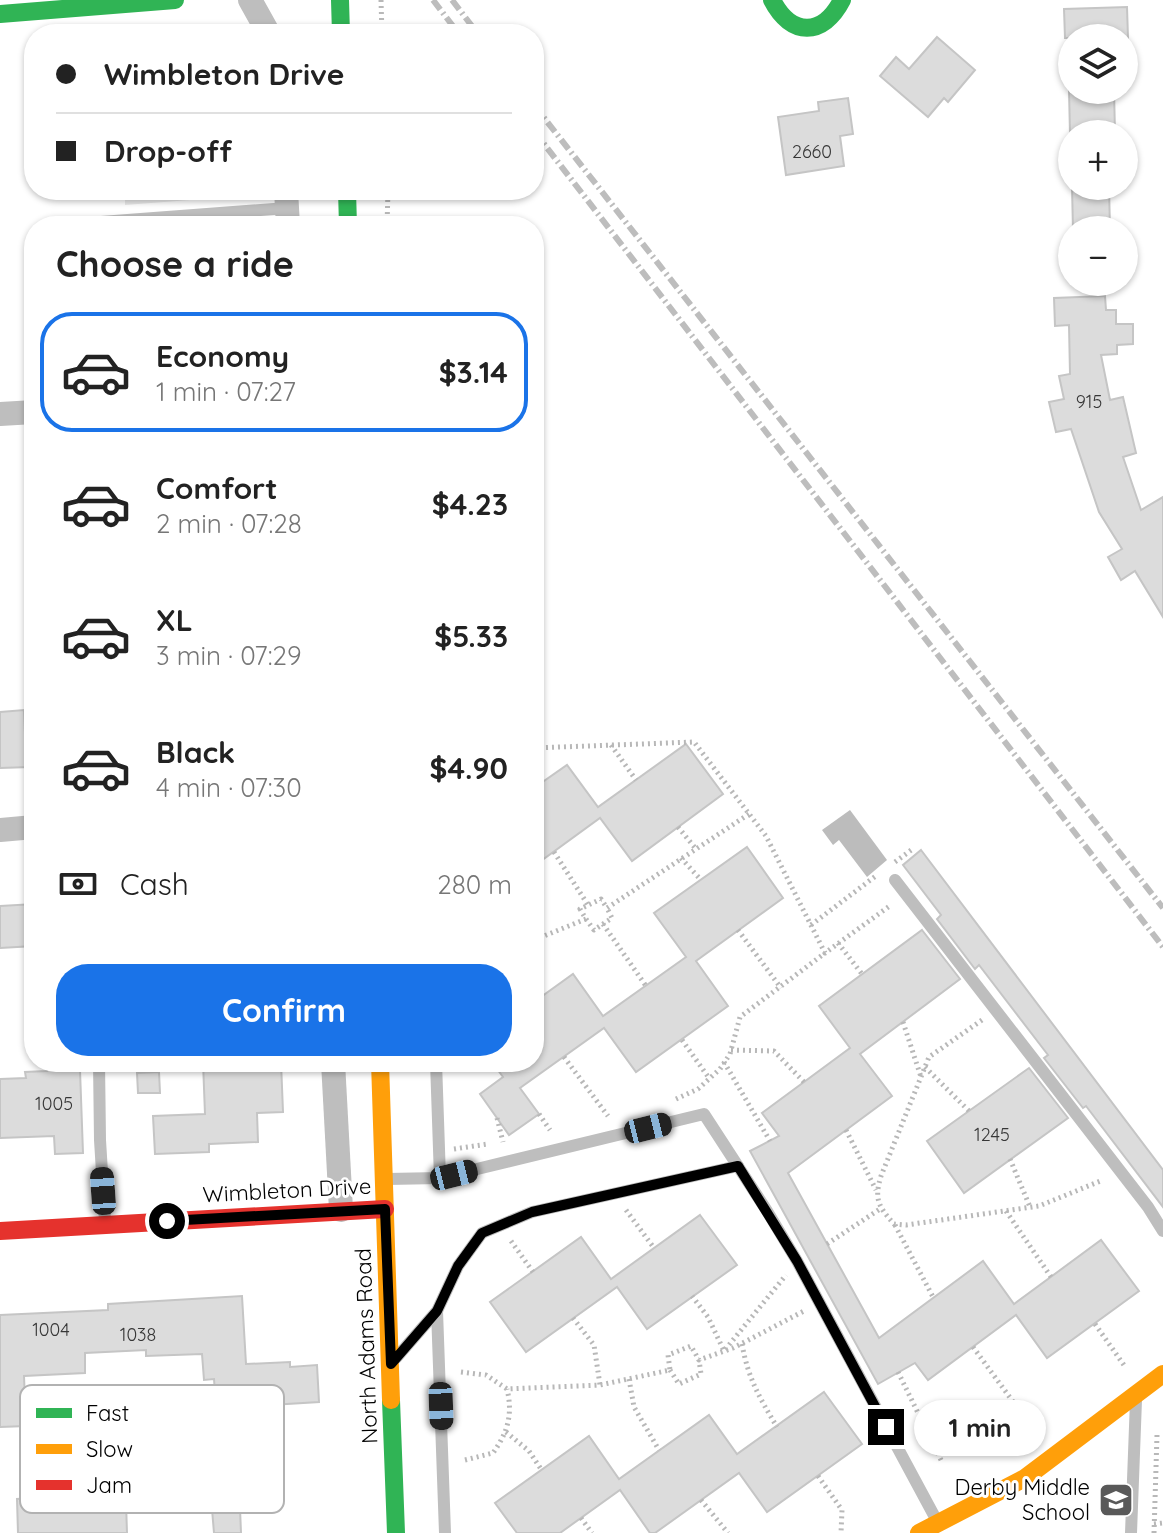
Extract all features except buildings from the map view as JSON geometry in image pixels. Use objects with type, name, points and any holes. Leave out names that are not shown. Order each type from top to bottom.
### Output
[{"type":"street","points":[[0,14],[175,0]]},
{"type":"street","points":[[250,0],[263,24]]},
{"type":"street","points":[[340,0],[341,24]]},
{"type":"street","points":[[772,0],[783,19],[801,27],[825,23],[842,0]]},
{"type":"street","points":[[0,414],[24,413]]},
{"type":"street","points":[[0,830],[24,828]]},
{"type":"street","points":[[334,1072],[341,1210]]},
{"type":"street","name":"North Adams Road","points":[[380,1072],[396,1533]]},
{"type":"street","name":"Wimbleton Drive","points":[[0,1231],[385,1209]]},
{"type":"street","points":[[919,1533],[1025,1478],[1163,1374]]},
{"type":"lane","points":[[181,216],[287,208]]},
{"type":"lane","points":[[895,880],[1148,1207],[1163,1231]]},
{"type":"lane","points":[[99,1072],[106,1225]]},
{"type":"lane","points":[[436,1072],[440,1178]]},
{"type":"lane","points":[[384,1179],[440,1178],[704,1114],[767,1211],[939,1524]]},
{"type":"lane","points":[[391,1364],[437,1311],[458,1266],[482,1233],[532,1212],[738,1166]]},
{"type":"lane","points":[[437,1311],[445,1533]]},
{"type":"lane","points":[[1131,1533],[1140,1391]]},
{"type":"path","points":[[381,0],[382,24]]},
{"type":"path","points":[[544,748],[694,742],[766,836],[825,953]]},
{"type":"path","points":[[611,745],[636,780]]},
{"type":"path","points":[[607,908],[749,814]]},
{"type":"path","points":[[678,827],[696,849]]},
{"type":"path","points":[[891,865],[914,848]]},
{"type":"path","points":[[554,852],[588,905]]},
{"type":"path","points":[[681,858],[701,880]]},
{"type":"path","points":[[811,925],[880,874]]},
{"type":"path","points":[[673,1101],[698,1089],[724,1062],[731,1050],[740,1017],[906,894]]},
{"type":"path","points":[[601,899],[612,918],[594,930],[580,909],[588,905],[601,899]]},
{"type":"path","points":[[544,936],[586,919]]},
{"type":"path","points":[[603,924],[646,986]]},
{"type":"path","points":[[738,930],[781,988]]},
{"type":"path","points":[[838,943],[862,974]]},
{"type":"path","points":[[876,1191],[929,1057],[985,1018]]},
{"type":"path","points":[[903,1022],[921,1078]]},
{"type":"path","points":[[682,1040],[709,1078]]},
{"type":"path","points":[[731,1050],[774,1051],[804,1082]]},
{"type":"path","points":[[564,1057],[608,1116]]},
{"type":"path","points":[[724,1062],[770,1141]]},
{"type":"path","points":[[925,1067],[969,1111]]},
{"type":"path","points":[[597,1118],[619,1113]]},
{"type":"path","points":[[539,1114],[550,1130]]},
{"type":"path","points":[[497,1118],[503,1142]]},
{"type":"path","points":[[539,1133],[562,1127]]},
{"type":"path","points":[[846,1130],[876,1191],[880,1209],[894,1224],[933,1297]]},
{"type":"path","points":[[453,1149],[515,1139]]},
{"type":"path","points":[[1010,1159],[1030,1207]]},
{"type":"path","points":[[894,1224],[906,1225],[1030,1207],[1107,1178]]},
{"type":"path","points":[[638,1202],[623,1206],[654,1248]]},
{"type":"path","points":[[827,1244],[880,1209]]},
{"type":"path","points":[[1006,1211],[1051,1277]]},
{"type":"path","points":[[498,1250],[524,1233]]},
{"type":"path","points":[[511,1241],[533,1272]]},
{"type":"path","points":[[724,1351],[789,1271],[795,1284]]},
{"type":"path","points":[[692,1296],[708,1317],[724,1351]]},
{"type":"path","points":[[699,1360],[742,1344],[819,1303]]},
{"type":"path","points":[[573,1318],[594,1345],[600,1385]]},
{"type":"path","points":[[1095,1324],[1140,1391]]},
{"type":"path","points":[[742,1344],[747,1372],[755,1391],[777,1427]]},
{"type":"path","points":[[691,1346],[699,1360],[701,1374],[679,1384],[670,1370],[668,1355],[691,1346]]},
{"type":"path","points":[[973,1347],[1054,1456]]},
{"type":"path","points":[[461,1372],[486,1375],[507,1389],[600,1385],[670,1370]]},
{"type":"path","points":[[898,1372],[942,1462]]},
{"type":"path","points":[[629,1379],[634,1407],[659,1450]]},
{"type":"path","points":[[465,1460],[493,1453],[506,1432],[511,1409],[507,1389]]},
{"type":"path","points":[[506,1432],[529,1451],[541,1469]]},
{"type":"path","points":[[1154,1533],[1157,1435]]},
{"type":"path","points":[[818,1476],[842,1510],[841,1533]]},
{"type":"path","points":[[701,1500],[728,1533]]},
{"type":"path","points":[[581,1518],[592,1533]]},
{"type":"path","points":[[1154,1524],[1163,1523]]},
{"type":"shaded area","points":[[125,200],[190,200],[125,205]]},
{"type":"shaded area","points":[[850,810],[887,860],[867,877],[839,840],[833,845],[822,830]]},
{"type":"railway","points":[[433,0],[451,24]]},
{"type":"railway","points":[[452,0],[470,24]]},
{"type":"railway","points":[[544,118],[1163,908]]},
{"type":"railway","points":[[544,144],[1163,947]]},
{"type":"traffic: fast","points":[[0,14],[175,0]]},
{"type":"traffic: fast","points":[[340,0],[341,24]]},
{"type":"traffic: fast","points":[[772,0],[788,21],[807,28],[826,21],[842,0]]},
{"type":"traffic: fast","points":[[347,200],[348,216]]},
{"type":"traffic: fast","points":[[391,1400],[396,1533]]},
{"type":"traffic: slow","points":[[380,1072],[391,1400]]},
{"type":"traffic: slow","points":[[919,1533],[1025,1478],[1163,1374]]},
{"type":"traffic: jam","points":[[0,1231],[385,1209]]},
{"type":"place","name":"Derby Middle School","points":[[1116,1500]]},
{"type":"route","points":[[167,1221],[385,1209],[391,1364],[437,1311],[458,1266],[482,1233],[532,1212],[738,1166],[797,1261],[886,1427]]}]
